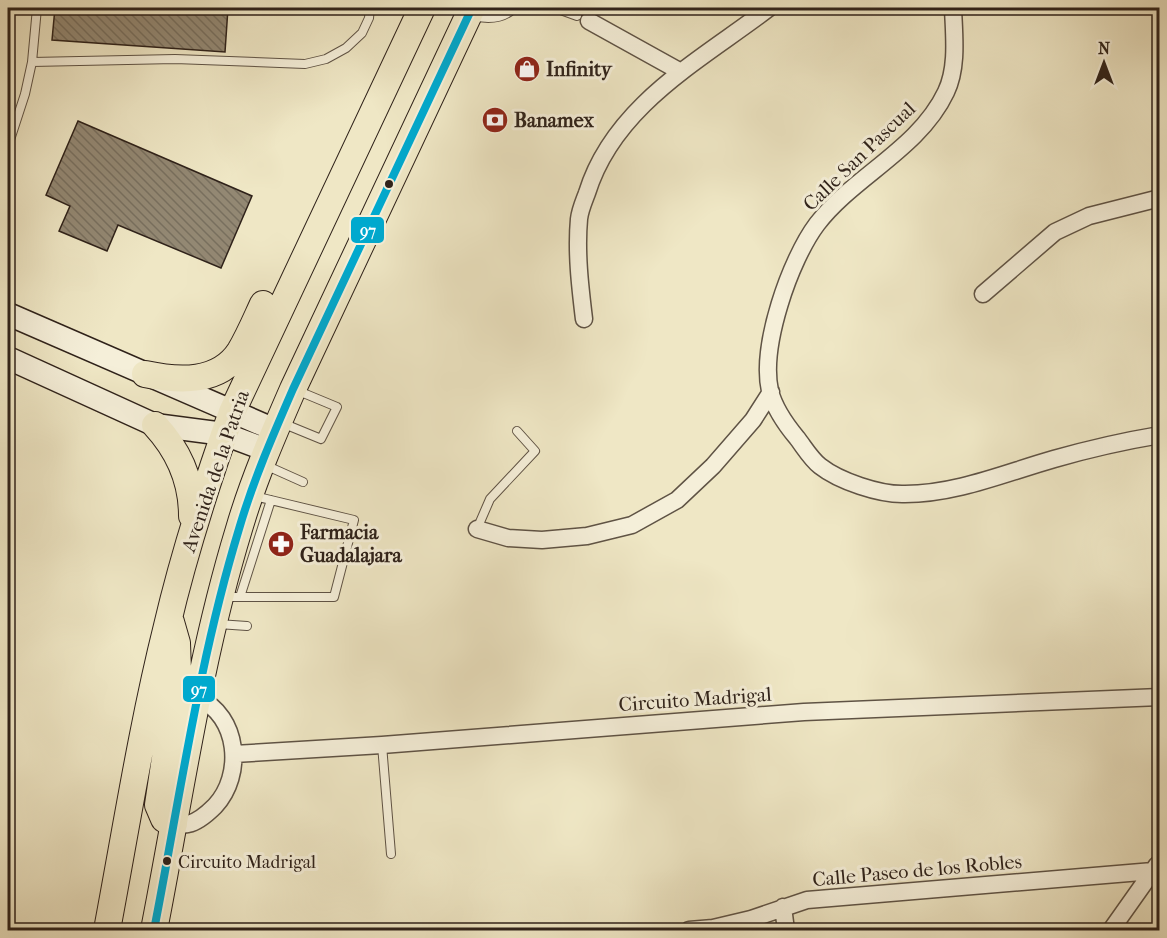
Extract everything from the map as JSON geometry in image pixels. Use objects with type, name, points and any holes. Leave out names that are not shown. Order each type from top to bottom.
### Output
[{"type":"main road","name":"Avenida de la Patria","points":[[107,930],[142,741],[169,616],[199,509],[228,423],[304,256],[422,8]]},
{"type":"main road","points":[[154,930],[214,624],[230,597],[261,498],[271,441],[462,10]]},
{"type":"main road","points":[[145,374],[191,380],[210,375],[227,365],[240,352],[265,299],[304,256]]},
{"type":"main road","points":[[8,314],[145,374],[228,423],[271,441]]},
{"type":"main road","points":[[8,358],[155,424],[228,423]]},
{"type":"main road","points":[[155,424],[177,454],[190,487],[192,515],[186,556]]},
{"type":"main road","points":[[169,616],[177,643],[178,671],[158,805],[164,819],[174,824]]},
{"type":"street","points":[[584,319],[579,271],[579,217],[591,180],[613,137],[657,91],[769,8]]},
{"type":"street","name":"Calle San Pascual","points":[[953,8],[955,41],[953,67],[947,91],[932,116],[817,224],[801,250],[783,291],[772,335],[769,373],[771,392],[788,428],[820,466],[862,488],[903,495],[942,491],[1112,443],[1160,435]]},
{"type":"street","points":[[583,18],[681,72]]},
{"type":"street","points":[[983,294],[1055,232],[1089,216],[1160,198]]},
{"type":"street","points":[[477,529],[508,538],[542,540],[587,536],[632,525],[676,500],[713,466],[753,420],[771,392]]},
{"type":"street","name":"Circuito Madrigal","points":[[234,754],[382,745],[804,712],[1160,697]]},
{"type":"street","points":[[174,824],[190,824],[208,814],[222,798],[232,777],[234,754],[229,733],[213,707],[198,698]]},
{"type":"street","points":[[1111,930],[1156,867]]},
{"type":"street","name":"Calle Paseo de los Robles","points":[[689,930],[713,928],[742,921],[807,900],[1156,867]]},
{"type":"street","points":[[783,907],[786,930]]},
{"type":"lane","points":[[8,146],[25,94],[32,62],[37,8]]},
{"type":"lane","points":[[32,62],[175,59],[305,64],[326,59],[346,48],[362,33],[369,18],[370,8]]},
{"type":"lane","points":[[462,10],[492,18],[510,12],[514,8]]},
{"type":"lane","points":[[555,8],[583,18]]},
{"type":"lane","points":[[271,441],[321,439],[337,407],[293,389]]},
{"type":"lane","points":[[477,529],[490,499],[536,452],[517,431]]},
{"type":"lane","points":[[271,441],[303,482]]},
{"type":"lane","points":[[230,597],[334,597],[354,520],[261,498]]},
{"type":"lane","points":[[214,624],[247,626]]},
{"type":"lane","points":[[382,745],[391,854]]},
{"type":"building","points":[[55,8],[228,8],[225,52],[52,40]]},
{"type":"building","points":[[78,121],[252,196],[221,268],[118,225],[107,251],[59,231],[70,206],[46,195]]},
{"type":"transit line","name":"97","points":[[154,930],[212,628],[251,493],[293,389],[472,8]]},
{"type":"place","name":"Infinity","points":[[527,69]]},
{"type":"place","name":"Banamex","points":[[495,120]]},
{"type":"place","name":"Farmacia Guadalajara","points":[[281,544]]},
{"type":"place","name":"Circuito Madrigal","points":[[167,861]]}]
